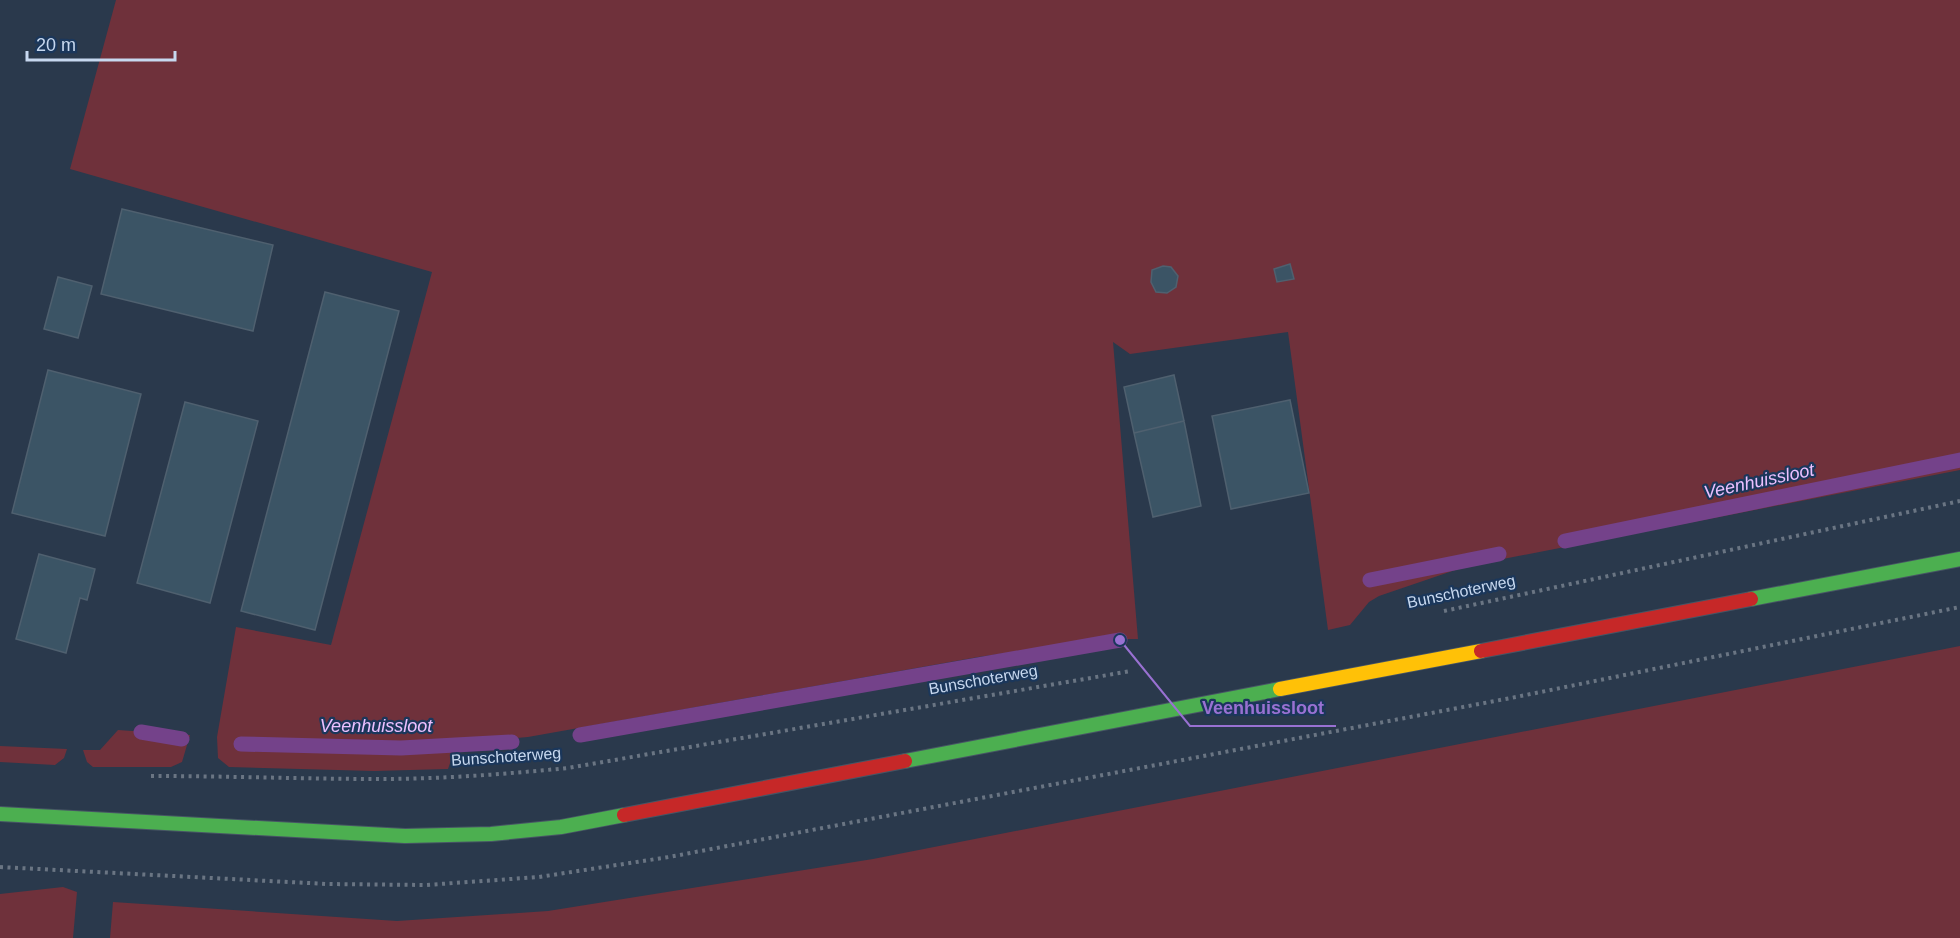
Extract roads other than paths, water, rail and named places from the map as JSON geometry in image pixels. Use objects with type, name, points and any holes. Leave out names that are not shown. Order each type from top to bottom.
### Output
[{"type":"main road","points":[[0,814],[405,836],[491,834],[561,827],[1960,559]]},
{"type":"waterway","name":"Veenhuissloot","points":[[1565,541],[1960,460]]},
{"type":"waterway","name":"Veenhuissloot","points":[[1370,580],[1499,554]]},
{"type":"waterway","name":"Veenhuissloot","points":[[580,735],[1120,640]]},
{"type":"waterway","name":"Veenhuissloot","points":[[141,732],[182,739]]},
{"type":"waterway","name":"Veenhuissloot","points":[[241,744],[401,748],[512,742]]},
{"type":"place","name":"Veenhuissloot","points":[[1120,640]]}]
